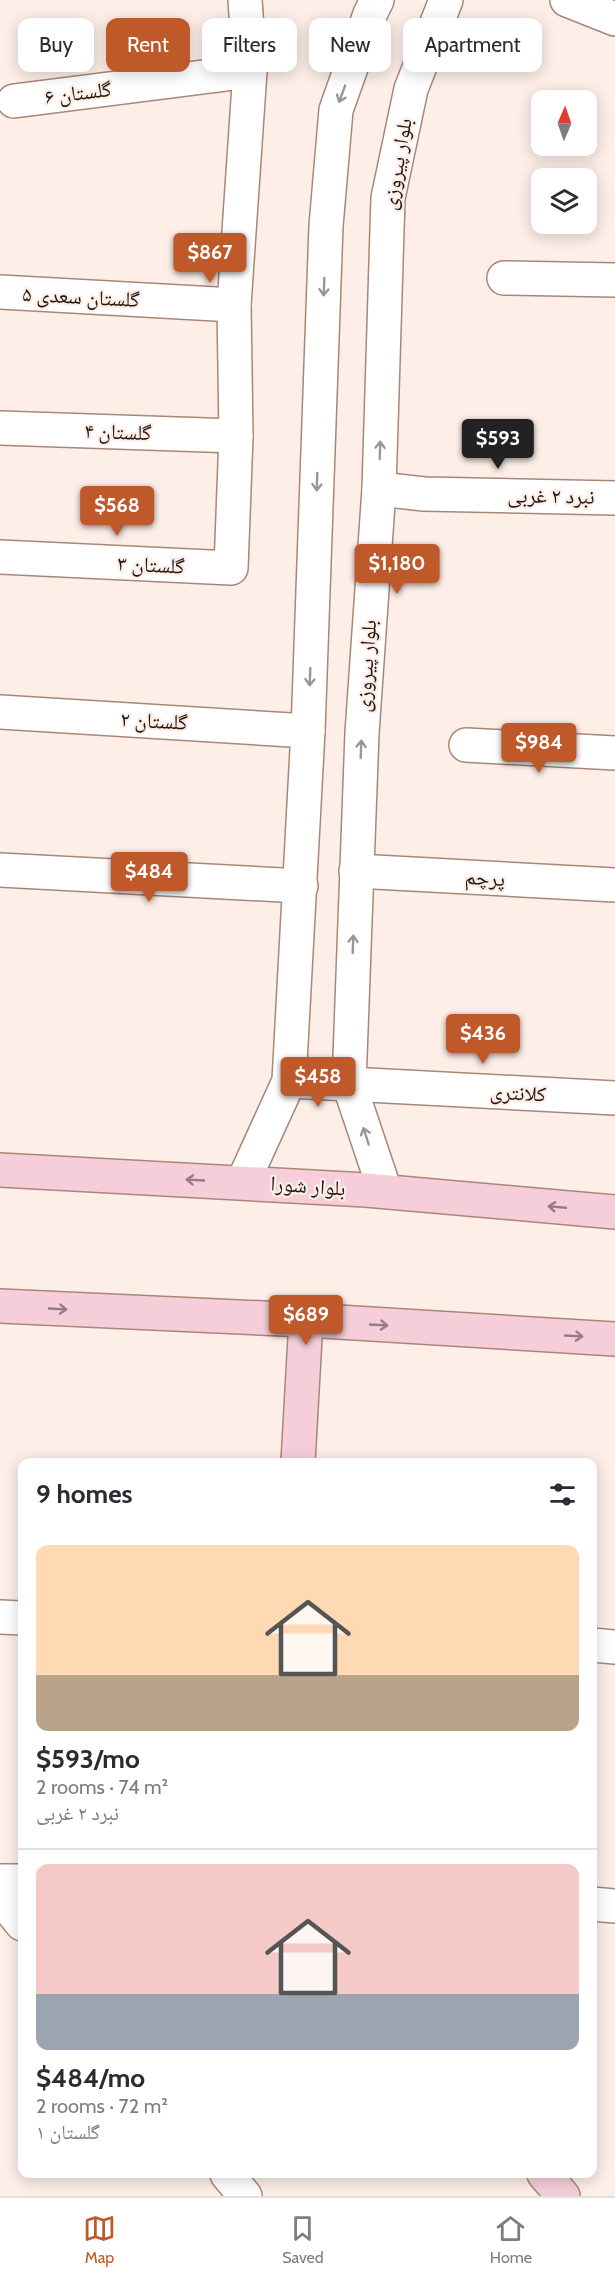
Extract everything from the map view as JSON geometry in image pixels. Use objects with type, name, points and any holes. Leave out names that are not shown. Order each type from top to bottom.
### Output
[{"type":"main road","name":"بلوار شورا","points":[[0,1170],[385,1191],[615,1212]]},
{"type":"main road","points":[[0,1306],[306,1320],[615,1339]]},
{"type":"main road","points":[[298,1458],[306,1320]]},
{"type":"street","points":[[245,0],[246,18]]},
{"type":"street","points":[[243,1182],[289,1080],[308,731],[326,226],[336,110],[377,0]]},
{"type":"street","name":"بلوار پیروزی","points":[[385,1191],[349,1084],[362,733],[379,489],[388,198],[411,89],[446,0]]},
{"type":"street","points":[[567,0],[615,19]]},
{"type":"street","name":"گلستان ۶","points":[[14,101],[242,72]]},
{"type":"street","points":[[236,436],[234,305],[250,72]]},
{"type":"street","points":[[504,278],[615,280]]},
{"type":"street","name":"گلستان سعدی ۵","points":[[0,292],[234,305]]},
{"type":"street","name":"گلستان ۴","points":[[0,428],[236,436]]},
{"type":"street","name":"گلستان ۳","points":[[0,557],[231,568],[236,436]]},
{"type":"street","name":"نبرد ۲ غربی","points":[[379,489],[424,494],[615,498]]},
{"type":"street","name":"گلستان ۲","points":[[0,712],[308,731]]},
{"type":"street","points":[[466,745],[615,753]]},
{"type":"street","points":[[0,870],[301,886]]},
{"type":"street","name":"پرچم","points":[[356,871],[615,885]]},
{"type":"street","name":"کلانتری","points":[[289,1080],[615,1098]]},
{"type":"street","points":[[0,1617],[18,1618]]},
{"type":"street","points":[[597,1646],[615,1647]]},
{"type":"street","points":[[0,1881],[18,1881]]},
{"type":"street","points":[[0,1897],[18,1919]]},
{"type":"street","points":[[597,1904],[615,1906]]},
{"type":"street","points":[[230,2178],[245,2196]]}]
